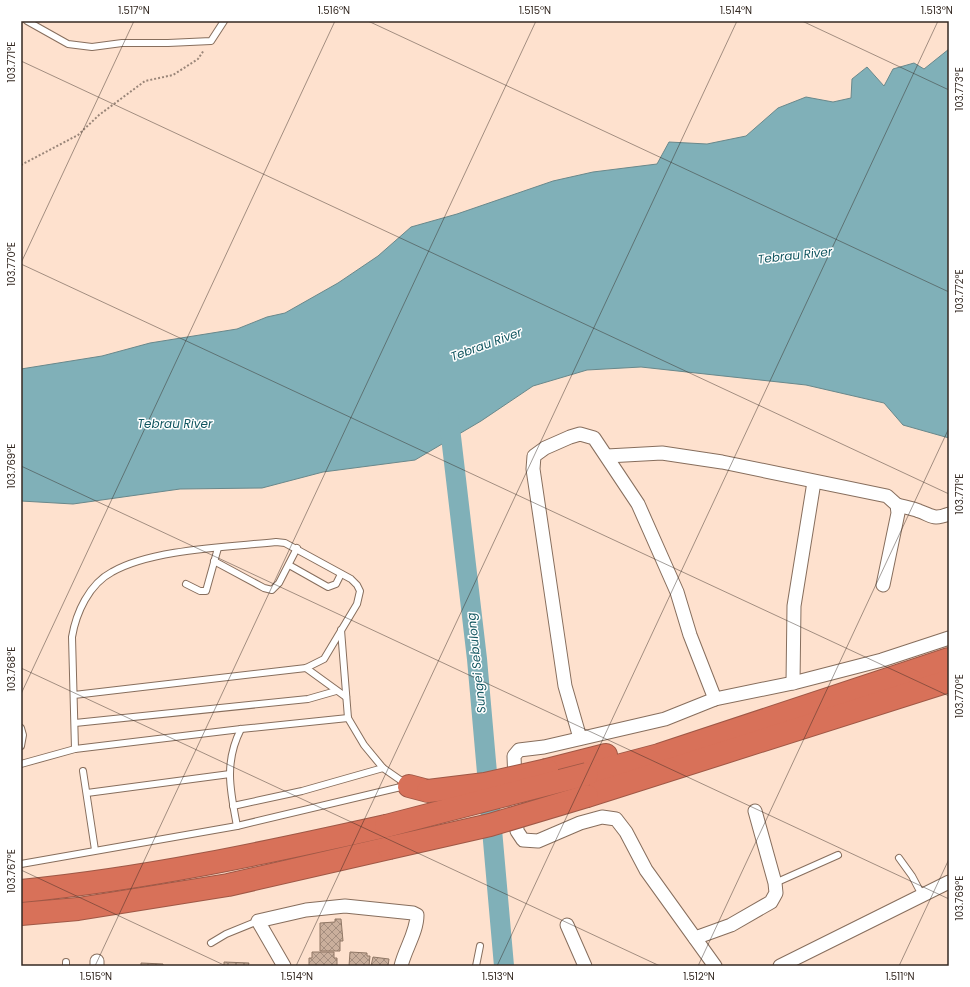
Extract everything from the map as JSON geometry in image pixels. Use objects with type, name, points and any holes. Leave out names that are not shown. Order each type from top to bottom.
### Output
[{"type":"highway","points":[[21,891],[78,886],[229,861],[386,826],[659,755],[949,660]]},
{"type":"highway","points":[[21,914],[93,907],[228,885],[490,825],[587,796],[949,681]]},
{"type":"highway","points":[[418,788],[485,784],[547,770],[659,740],[727,732]]},
{"type":"street","points":[[580,738],[565,686],[533,469],[534,456],[545,448],[580,434],[594,438],[638,504],[677,592],[690,635],[715,699]]},
{"type":"street","points":[[607,456],[662,453],[722,462],[887,496],[897,505],[920,511],[930,517],[940,518],[949,514]]},
{"type":"street","points":[[793,683],[794,606],[814,482]]},
{"type":"street","points":[[883,585],[898,513],[897,505]]},
{"type":"street","points":[[715,966],[646,870],[626,832],[616,820],[602,817],[580,823],[538,841],[523,840],[517,831],[514,756],[519,750],[544,747],[665,719],[715,699],[793,683],[882,660],[949,638]]},
{"type":"street","points":[[695,938],[731,925],[771,902],[776,893],[775,883],[755,811]]},
{"type":"street","points":[[780,966],[949,882]]},
{"type":"street","points":[[284,966],[258,921],[306,910],[346,906],[413,913],[417,915],[417,922],[404,953],[401,966]]},
{"type":"street","points":[[568,925],[585,966]]},
{"type":"lane","points":[[27,21],[68,44],[92,46],[122,43],[211,41],[224,21]]},
{"type":"lane","points":[[74,695],[306,668],[324,659],[357,604],[360,591],[357,585],[341,574],[297,548],[285,543],[276,542],[153,556],[111,572],[94,587],[82,605],[75,621],[72,637],[75,749]]},
{"type":"lane","points":[[186,584],[200,591],[206,591],[218,548]]},
{"type":"lane","points":[[214,561],[264,588],[272,590],[279,583],[297,548]]},
{"type":"lane","points":[[289,564],[328,587],[336,584],[341,574]]},
{"type":"lane","points":[[341,630],[348,718],[364,745],[382,768],[418,788]]},
{"type":"lane","points":[[306,668],[346,697]]},
{"type":"lane","points":[[75,723],[308,699],[336,691]]},
{"type":"lane","points":[[21,764],[75,749],[241,728],[348,718]]},
{"type":"lane","points":[[21,728],[23,735],[21,746]]},
{"type":"lane","points":[[237,826],[233,806],[230,774],[231,754],[241,728]]},
{"type":"lane","points":[[233,806],[302,791],[382,768]]},
{"type":"lane","points":[[83,770],[95,850]]},
{"type":"lane","points":[[87,793],[230,774]]},
{"type":"lane","points":[[21,864],[237,826],[418,788]]},
{"type":"lane","points":[[775,883],[838,855]]},
{"type":"lane","points":[[899,858],[912,876],[922,895]]},
{"type":"lane","points":[[212,943],[226,934],[258,921]]},
{"type":"lane","points":[[476,966],[480,946]]},
{"type":"path","points":[[21,165],[78,135],[99,115],[145,81],[173,75],[198,59],[211,41]]},
{"type":"water","name":"Tebrau River","points":[[949,49],[949,438],[903,425],[884,403],[806,385],[641,367],[587,370],[533,386],[481,421],[415,460],[323,472],[262,488],[180,489],[73,504],[21,501],[21,369],[102,356],[150,343],[237,329],[267,317],[285,313],[338,283],[378,256],[411,227],[457,214],[553,181],[593,172],[657,164],[669,142],[707,144],[746,136],[778,108],[806,97],[833,102],[851,98],[852,79],[867,67],[884,86],[893,69],[914,63],[924,69]]},
{"type":"building","points":[[335,919],[341,919],[343,941],[340,941],[340,951],[320,951],[320,923],[335,922]]},
{"type":"building","points":[[312,952],[334,952],[334,958],[337,958],[337,966],[309,966],[309,958],[312,958]]},
{"type":"building","points":[[350,952],[367,953],[367,956],[370,956],[369,966],[349,966]]},
{"type":"building","points":[[373,957],[389,959],[388,966],[371,966]]},
{"type":"building","points":[[224,962],[249,963],[248,966],[224,966]]},
{"type":"building","points":[[141,963],[163,964],[163,966],[141,966]]},
{"type":"waterway","name":"Sungei Sebulong","points":[[448,411],[477,659],[504,966]]}]
